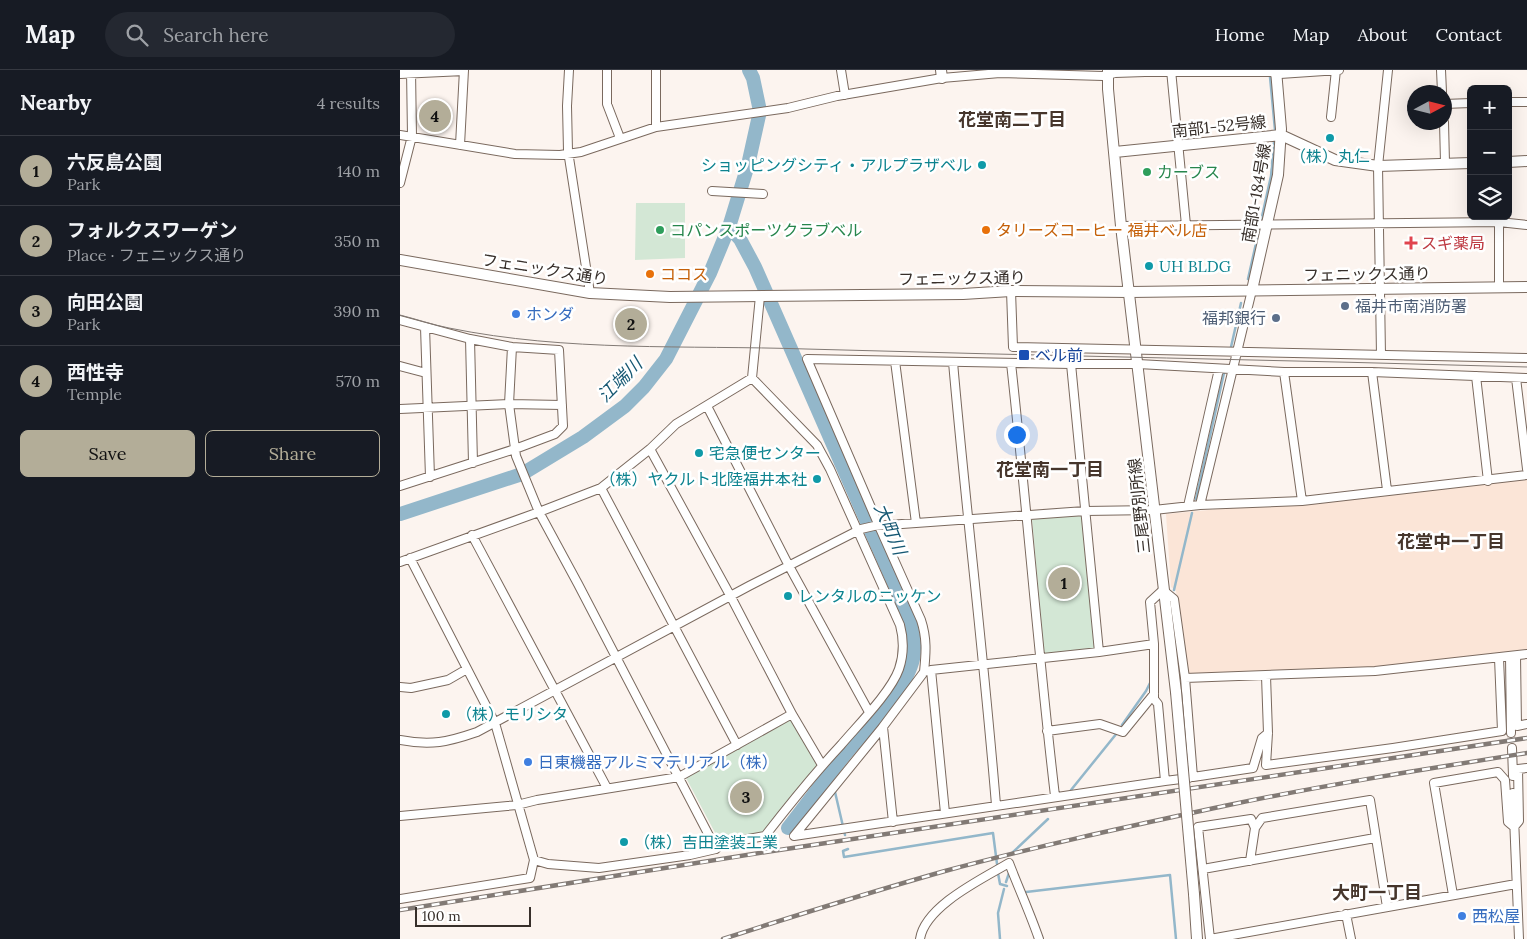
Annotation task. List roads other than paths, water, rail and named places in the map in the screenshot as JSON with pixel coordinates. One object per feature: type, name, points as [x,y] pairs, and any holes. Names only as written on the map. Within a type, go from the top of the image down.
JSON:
[{"type":"main road","name":"三尾野別所線","points":[[1109,72],[1108,89],[1121,226],[1176,692],[1197,939]]},
{"type":"main road","name":"南部1-184号線","points":[[1252,290],[1278,175],[1281,135],[1276,72]]},
{"type":"main road","name":"南部1-52号線","points":[[1115,152],[1281,135],[1335,160],[1378,166],[1467,162]]},
{"type":"main road","points":[[1512,162],[1527,161]]},
{"type":"main road","name":"フェニックス通り","points":[[400,260],[590,293],[670,297],[962,294],[1011,291],[1130,292],[1527,287]]},
{"type":"street","points":[[400,74],[464,70],[460,145]]},
{"type":"street","points":[[569,70],[567,114],[569,154],[590,293]]},
{"type":"street","points":[[607,70],[607,104],[620,138]]},
{"type":"street","points":[[656,70],[656,127]]},
{"type":"street","points":[[841,70],[845,95]]},
{"type":"street","points":[[400,135],[515,154],[569,154],[656,127],[784,108],[942,74],[1000,71],[1103,76],[1109,72],[1276,72],[1280,74],[1338,70],[1331,117]]},
{"type":"street","points":[[1381,355],[1378,166],[1388,70]]},
{"type":"street","points":[[1441,70],[1442,85]]},
{"type":"street","points":[[1171,71],[1186,225]]},
{"type":"street","points":[[400,183],[412,136],[411,72]]},
{"type":"street","points":[[1512,102],[1527,102]]},
{"type":"street","points":[[1452,104],[1467,103]]},
{"type":"street","points":[[1444,130],[1445,163]]},
{"type":"street","points":[[712,191],[763,194]]},
{"type":"street","points":[[1121,226],[1378,224],[1475,220]]},
{"type":"street","points":[[1499,220],[1499,287]]},
{"type":"street","points":[[1504,220],[1527,225]]},
{"type":"street","points":[[1200,505],[1252,290]]},
{"type":"street","points":[[1011,291],[1013,347],[1527,358]]},
{"type":"street","points":[[752,378],[760,296]]},
{"type":"street","points":[[400,320],[470,339],[512,347],[559,350],[563,426],[555,434],[515,452],[400,486]]},
{"type":"street","points":[[425,327],[430,477]]},
{"type":"street","points":[[470,339],[473,463]]},
{"type":"street","points":[[512,347],[509,404],[515,452],[538,509],[716,849]]},
{"type":"street","points":[[945,813],[927,671],[926,633],[876,526],[807,359],[1011,364],[1138,364],[1284,372],[1372,372],[1527,378]]},
{"type":"street","points":[[895,361],[916,523]]},
{"type":"street","points":[[953,362],[967,519],[984,664],[996,805]]},
{"type":"street","points":[[1011,364],[1055,796]]},
{"type":"street","points":[[1071,364],[1099,652]]},
{"type":"street","points":[[400,366],[426,373]]},
{"type":"street","points":[[1188,506],[1219,369]]},
{"type":"street","points":[[1284,372],[1302,500]]},
{"type":"street","points":[[1372,372],[1387,490]]},
{"type":"street","points":[[1476,376],[1488,481]]},
{"type":"street","points":[[400,562],[538,509],[601,488],[650,449],[676,424],[752,378]]},
{"type":"street","points":[[534,860],[548,864],[599,868],[690,855],[716,849],[721,844],[765,836],[822,765],[869,712],[894,680],[899,670],[904,648],[903,637],[860,529],[818,445],[752,378]]},
{"type":"street","points":[[1516,378],[1527,469]]},
{"type":"street","points":[[400,409],[509,404],[562,405]]},
{"type":"street","points":[[707,406],[789,566],[869,712]]},
{"type":"street","points":[[650,449],[792,714],[822,765]]},
{"type":"street","points":[[400,740],[429,744],[451,741],[495,723],[860,529],[876,526],[1085,511],[1154,510],[1200,505],[1302,500],[1488,481],[1527,475]]},
{"type":"street","points":[[601,488],[737,745]]},
{"type":"street","points":[[472,535],[607,788]]},
{"type":"street","points":[[400,898],[530,878],[534,860],[495,723],[410,558]]},
{"type":"street","points":[[1165,781],[1158,704],[1154,699],[1154,644],[1150,602],[1163,590],[1174,599],[1185,678],[1193,777]]},
{"type":"street","points":[[1154,644],[927,671],[794,836],[1253,768],[1262,738],[1268,733]]},
{"type":"street","points":[[1185,678],[1375,671],[1527,654]]},
{"type":"street","points":[[1513,656],[1517,726],[1527,724]]},
{"type":"street","points":[[1511,733],[1513,656]]},
{"type":"street","points":[[1266,676],[1268,733],[1266,765],[1502,731],[1499,658]]},
{"type":"street","points":[[400,686],[411,688],[448,680],[467,669]]},
{"type":"street","points":[[1047,731],[1100,724],[1123,732],[1154,694]]},
{"type":"street","points":[[400,816],[517,805],[537,800],[679,777],[792,714]]},
{"type":"street","points":[[883,726],[893,822]]},
{"type":"street","points":[[1512,748],[1519,939]]},
{"type":"street","points":[[1514,826],[1520,821],[1518,769],[1527,768]]},
{"type":"street","points":[[1453,895],[1434,783],[1498,772],[1505,780],[1508,822],[1514,826]]},
{"type":"street","points":[[1250,861],[1255,828],[1262,818],[1370,800],[1388,907]]},
{"type":"street","points":[[1255,828],[1251,819],[1198,827],[1210,939],[1516,884]]},
{"type":"street","points":[[1203,869],[1375,838]]},
{"type":"street","points":[[920,939],[925,923],[935,912],[953,898],[1009,863],[1040,939]]},
{"type":"street","points":[[1346,914],[1351,939]]},
{"type":"waterway","name":"江端川","points":[[400,514],[522,474],[583,437],[625,406],[644,387],[666,359],[710,273],[729,227],[748,165],[760,111],[753,78],[749,70]]},
{"type":"waterway","points":[[1270,77],[1275,130]]},
{"type":"waterway","points":[[1261,221],[1271,176],[1274,142]]},
{"type":"waterway","name":"大町川","points":[[729,227],[740,239],[755,267],[907,613],[914,641],[914,653],[909,671],[895,695],[847,752],[788,828]]},
{"type":"waterway","points":[[1248,279],[1259,230]]},
{"type":"waterway","points":[[1231,347],[1241,303]]},
{"type":"waterway","points":[[1196,499],[1224,373]]},
{"type":"waterway","points":[[1174,590],[1192,513]]},
{"type":"waterway","points":[[1122,725],[1151,681]]},
{"type":"waterway","points":[[1071,790],[1117,733]]},
{"type":"waterway","points":[[823,782],[835,792],[845,835]]},
{"type":"waterway","points":[[1011,854],[1048,819]]},
{"type":"waterway","points":[[848,849],[843,851],[844,857],[993,833],[997,864]]},
{"type":"waterway","points":[[998,873],[1000,884],[1007,886]]},
{"type":"waterway","points":[[1006,882],[1009,873]]},
{"type":"waterway","points":[[1026,892],[1170,875],[1176,939]]},
{"type":"waterway","points":[[1000,939],[998,913],[1004,889]]},
{"type":"tunnel","points":[[1511,733],[1512,748]]},
{"type":"tram line","points":[[400,315],[443,327],[493,336],[582,344],[1527,367]]},
{"type":"railway","points":[[400,910],[766,852],[1527,738]]},
{"type":"railway","points":[[723,939],[945,871],[1014,853],[1299,791],[1527,753]]},
{"type":"place","name":"西性寺","points":[[435,116]]},
{"type":"place","name":"（株）丸仁","points":[[1330,138]]},
{"type":"place","name":"ショッピングシティ・アルプラザベル","points":[[982,165]]},
{"type":"place","name":"カーブス","points":[[1147,172]]},
{"type":"place","name":"コパンスポーツクラブベル","points":[[660,230]]},
{"type":"place","name":"タリーズコーヒー 福井ベル店","points":[[986,230]]},
{"type":"place","name":"スギ薬局","points":[[1411,243]]},
{"type":"place","name":"UH BLDG","points":[[1149,266]]},
{"type":"place","name":"ココス","points":[[650,274]]},
{"type":"place","name":"福井市南消防署","points":[[1345,306]]},
{"type":"place","name":"ホンダ","points":[[516,314]]},
{"type":"place","name":"福邦銀行","points":[[1276,318]]},
{"type":"place","name":"フォルクスワーゲン","points":[[631,324]]},
{"type":"place","name":"ベル前","points":[[1024,355]]},
{"type":"place","name":"宅急便センター","points":[[699,453]]},
{"type":"place","name":"（株）ヤクルト北陸福井本社","points":[[817,479]]},
{"type":"place","name":"六反島公園","points":[[1064,583]]},
{"type":"place","name":"レンタルのニッケン","points":[[788,596]]},
{"type":"place","name":"（株）モリシタ","points":[[446,714]]},
{"type":"place","name":"日東機器アルミマテリアル（株）","points":[[528,762]]},
{"type":"place","name":"向田公園","points":[[746,797]]},
{"type":"place","name":"（株）吉田塗装工業","points":[[624,842]]},
{"type":"place","name":"西松屋","points":[[1462,916]]},
{"type":"district","name":"花堂南二丁目","points":[[1012,120]]},
{"type":"district","name":"花堂南一丁目","points":[[1050,470]]},
{"type":"district","name":"花堂中一丁目","points":[[1451,542]]},
{"type":"district","name":"大町一丁目","points":[[1377,893]]}]
